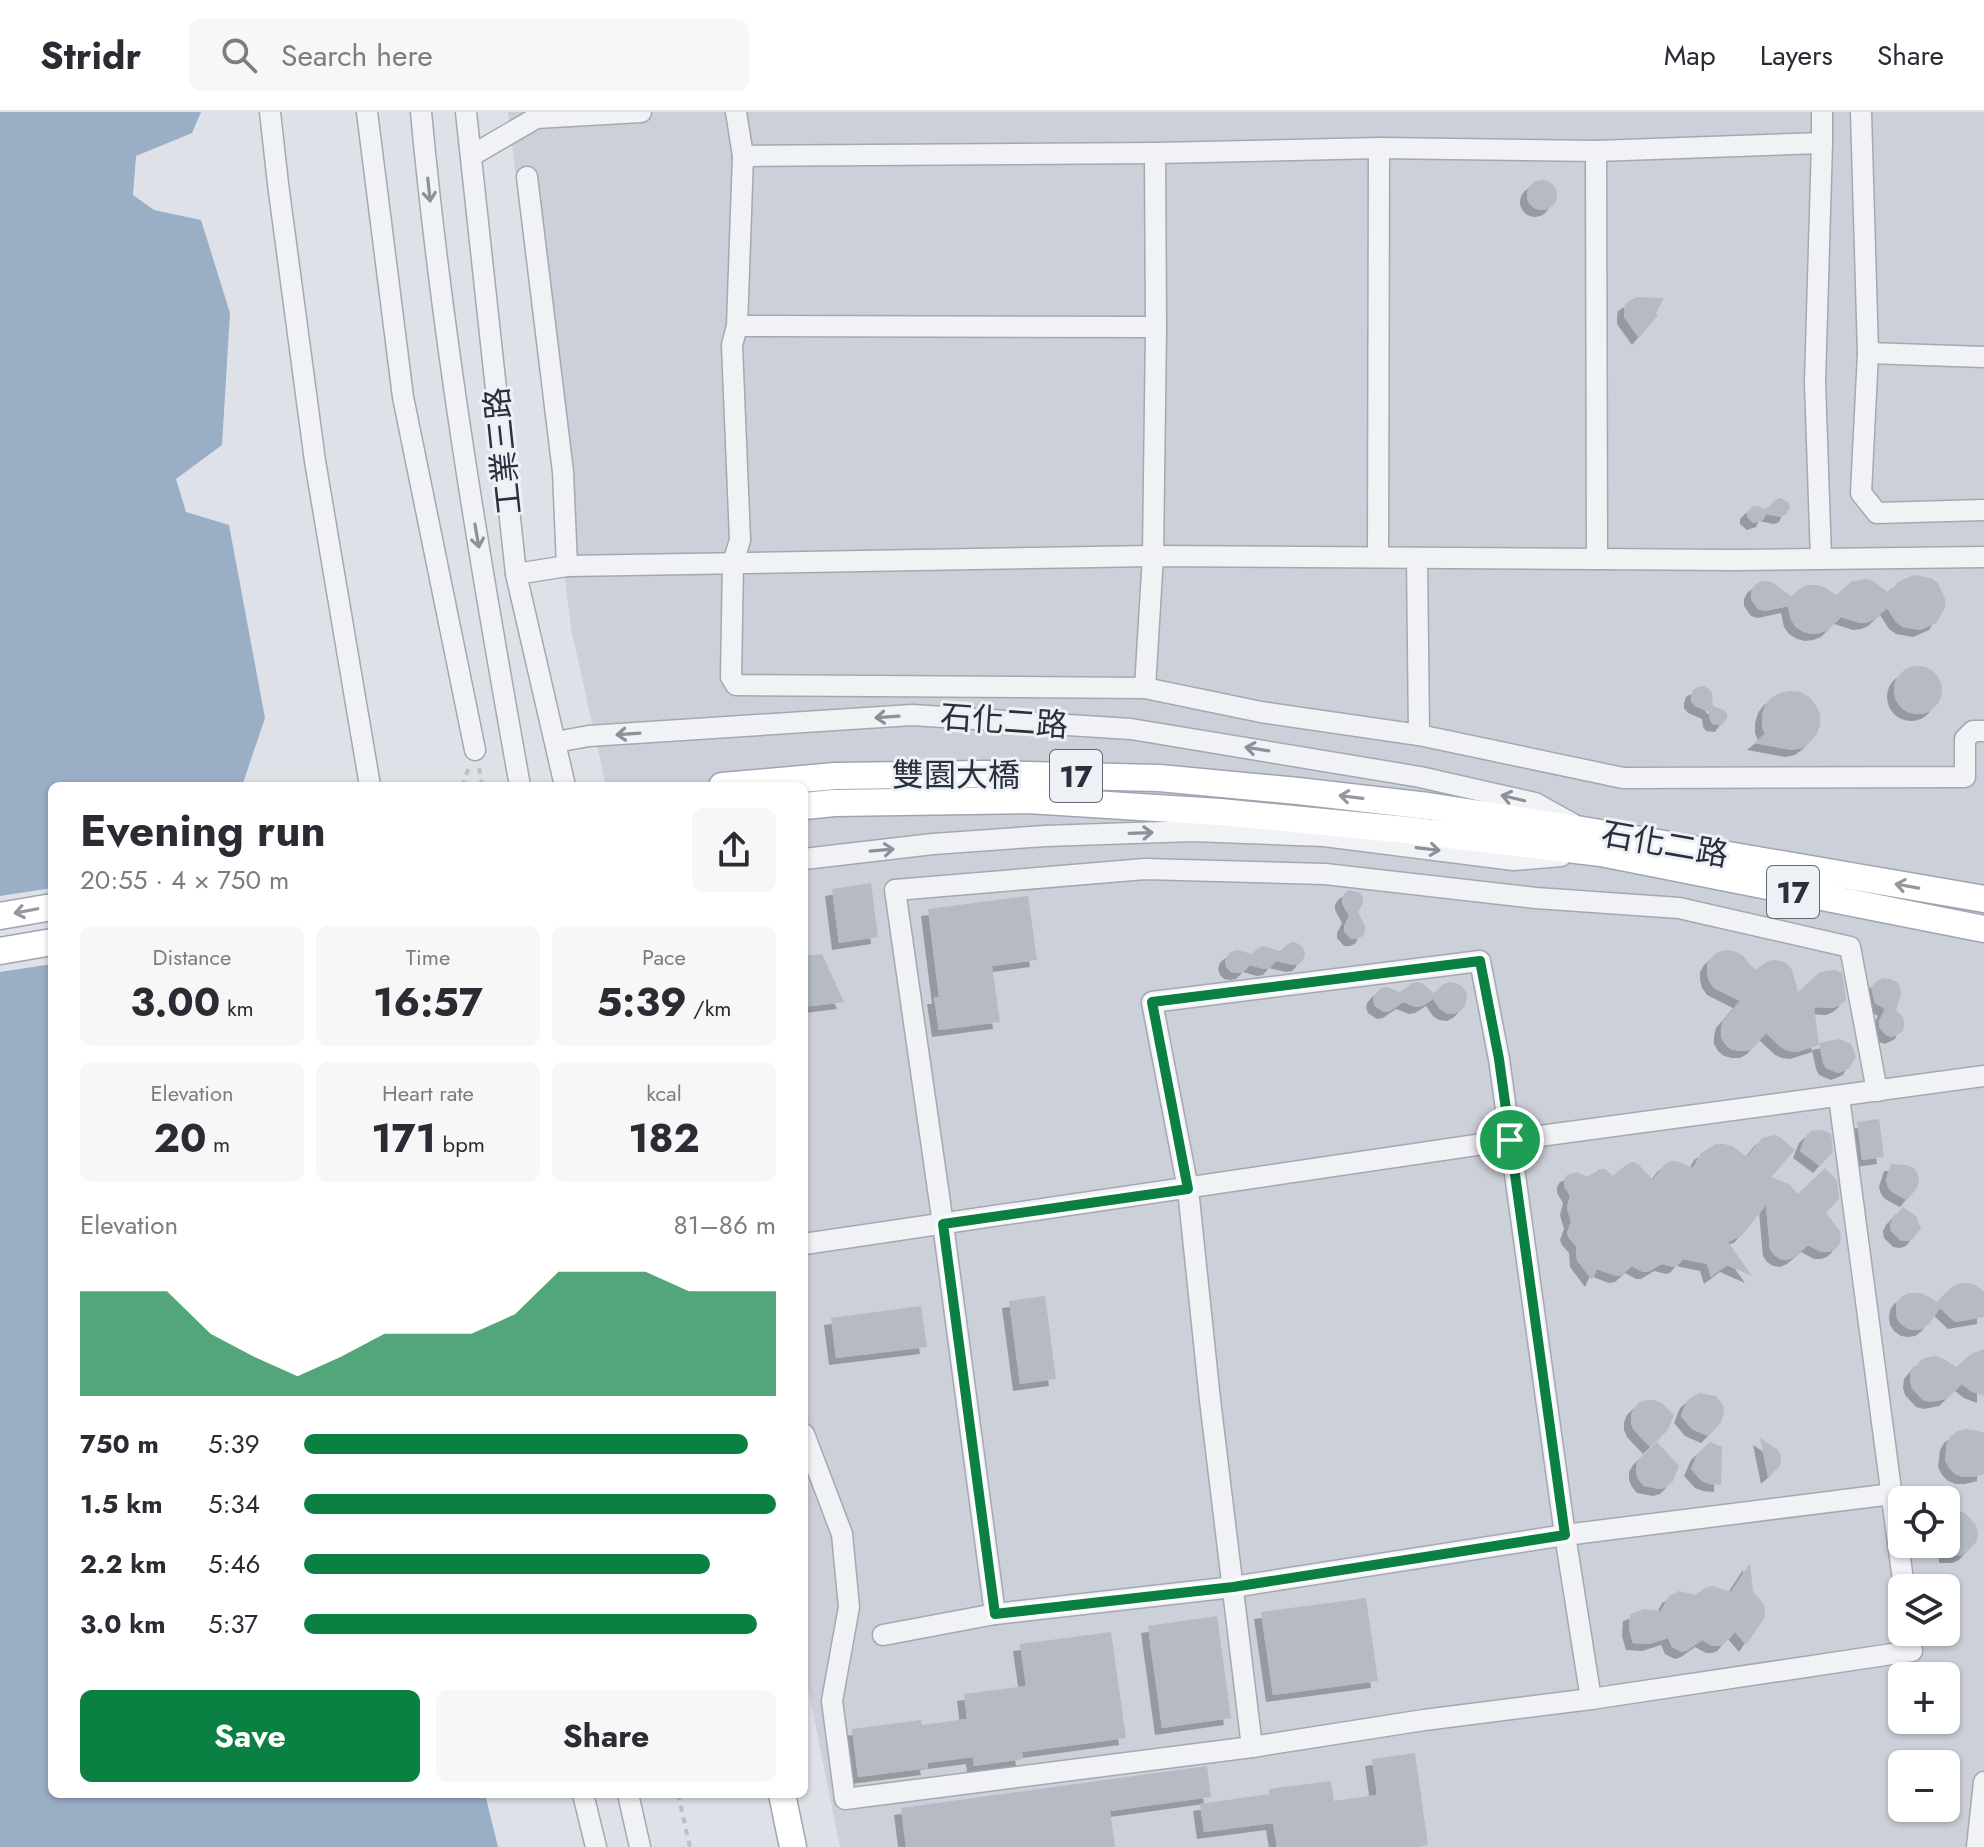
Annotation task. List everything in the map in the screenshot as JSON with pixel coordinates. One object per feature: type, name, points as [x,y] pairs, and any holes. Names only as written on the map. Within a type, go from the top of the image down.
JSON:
[{"type":"main road","name":"雙園大橋","points":[[767,782],[835,776],[985,774],[1159,778],[1428,806]]},
{"type":"main road","name":"雙園大橋","points":[[808,806],[1028,800],[1220,812],[1407,830]]},
{"type":"main road","name":"石化二路","points":[[1428,806],[1984,899]]},
{"type":"main road","name":"石化二路","points":[[1407,830],[1601,853],[1984,929]]},
{"type":"main road","points":[[0,916],[48,908]]},
{"type":"main road","points":[[0,951],[48,943]]},
{"type":"main road","points":[[783,1798],[793,1847]]},
{"type":"street","points":[[270,112],[315,461],[369,782]]},
{"type":"street","points":[[367,112],[403,397],[475,750]]},
{"type":"street","points":[[421,112],[440,293],[464,459],[519,782]]},
{"type":"street","name":"工業三路","points":[[466,112],[516,574],[564,782]]},
{"type":"street","points":[[471,156],[536,118],[641,112]]},
{"type":"street","points":[[736,112],[743,156],[737,326],[732,345],[740,540],[733,563],[731,677],[736,685],[1145,688],[1261,712],[1419,735],[1623,778],[1965,777],[1965,739],[1973,731],[1984,731]]},
{"type":"street","points":[[1821,559],[1815,382],[1822,112]]},
{"type":"street","points":[[1861,112],[1868,353],[1861,493],[1877,513],[1984,510]]},
{"type":"street","points":[[743,156],[1379,148],[1596,151],[1822,143]]},
{"type":"street","points":[[1378,557],[1379,148]]},
{"type":"street","points":[[1596,151],[1597,559]]},
{"type":"street","points":[[1145,688],[1153,556],[1155,153]]},
{"type":"street","points":[[527,177],[563,472],[567,566]]},
{"type":"street","points":[[737,326],[1156,327]]},
{"type":"street","points":[[1868,353],[1984,357]]},
{"type":"street","points":[[516,574],[567,566],[1153,556],[1597,559],[1984,557]]},
{"type":"street","points":[[1417,558],[1419,735]]},
{"type":"street","name":"石化二路","points":[[556,742],[589,736],[912,715],[1131,729],[1406,774],[1506,796],[1535,803],[1583,830]]},
{"type":"street","name":"石化二路","points":[[808,859],[933,844],[1193,831],[1324,836],[1514,860],[1601,853]]},
{"type":"street","points":[[995,1614],[895,890],[1145,869],[1325,874],[1536,898],[1679,908],[1850,947],[1877,1091]]},
{"type":"street","points":[[1252,1747],[1188,1189],[1152,1002],[1480,961],[1499,1059],[1565,1535],[1591,1699]]},
{"type":"street","points":[[808,1243],[1510,1140],[1984,1076]]},
{"type":"street","points":[[1839,1097],[1891,1486]]},
{"type":"street","points":[[808,1445],[842,1534],[849,1607],[832,1701],[845,1799],[1252,1747],[1424,1720],[1591,1699],[1912,1651],[1911,1646]]},
{"type":"street","points":[[883,1635],[995,1614],[1233,1587],[1565,1535],[1888,1495]]},
{"type":"street","points":[[1977,1847],[1984,1782]]},
{"type":"street","points":[[584,1798],[596,1847]]},
{"type":"street","points":[[629,1798],[640,1847]]},
{"type":"path","points":[[679,1798],[690,1847]]},
{"type":"shaded area","points":[[508,112],[1984,112],[1984,1847],[840,1847],[808,1688],[808,782],[605,782],[571,628]]},
{"type":"water","points":[[0,112],[201,112],[192,133],[136,156],[133,195],[154,210],[201,220],[230,313],[222,445],[176,479],[186,512],[229,525],[265,718],[243,782],[48,782],[48,1798],[486,1798],[498,1847],[0,1847]]},
{"type":"pier","points":[[48,889],[48,965],[0,972],[0,896]]},
{"type":"building","points":[[1542,180],[1548,181],[1556,189],[1556,201],[1548,209],[1542,210],[1536,209],[1528,201],[1527,195],[1528,189],[1536,181]]},
{"type":"building","points":[[1636,297],[1664,298],[1656,313],[1658,315],[1639,338],[1624,317],[1625,304]]},
{"type":"building","points":[[1780,498],[1790,507],[1786,515],[1766,514],[1763,520],[1754,523],[1747,517],[1753,506],[1766,510]]},
{"type":"building","points":[[1914,575],[1931,578],[1938,583],[1945,599],[1945,608],[1936,623],[1920,630],[1903,627],[1887,608],[1868,622],[1860,623],[1841,617],[1828,630],[1812,634],[1796,627],[1788,606],[1765,611],[1758,609],[1751,599],[1751,592],[1759,582],[1772,582],[1792,597],[1807,585],[1824,587],[1836,595],[1851,582],[1866,579],[1889,593],[1898,582]]},
{"type":"building","points":[[1918,666],[1935,673],[1942,690],[1935,707],[1918,714],[1901,707],[1894,690],[1901,673]]},
{"type":"building","points":[[1704,686],[1712,693],[1713,706],[1727,714],[1722,725],[1713,724],[1709,712],[1691,701],[1693,690]]},
{"type":"building","points":[[1790,691],[1800,692],[1816,705],[1820,714],[1817,734],[1802,748],[1792,750],[1754,743],[1765,734],[1762,716],[1765,706],[1771,698]]},
{"type":"building","points":[[871,883],[878,937],[839,943],[832,889]]},
{"type":"building","points":[[1349,890],[1360,893],[1363,898],[1358,912],[1365,931],[1357,939],[1351,939],[1344,931],[1349,916],[1342,898]]},
{"type":"building","points":[[1028,896],[1037,960],[992,966],[1000,1022],[939,1030],[934,997],[939,997],[928,909]]},
{"type":"building","points":[[1293,942],[1303,948],[1305,954],[1299,964],[1276,961],[1270,968],[1250,965],[1237,973],[1227,968],[1225,962],[1231,952],[1237,950],[1252,954],[1264,946],[1280,951]]},
{"type":"building","points":[[1726,950],[1742,955],[1755,970],[1773,960],[1787,964],[1792,970],[1798,992],[1820,972],[1835,970],[1842,973],[1846,1000],[1833,1008],[1814,1007],[1819,1045],[1797,1052],[1789,1051],[1766,1033],[1747,1051],[1731,1049],[1725,1044],[1721,1037],[1723,1021],[1740,1001],[1714,988],[1709,981],[1707,965],[1718,952]]},
{"type":"building","points":[[822,954],[844,1002],[808,1006],[808,956]]},
{"type":"building","points":[[1884,978],[1897,982],[1901,994],[1896,1010],[1902,1016],[1904,1027],[1902,1032],[1892,1037],[1879,1027],[1885,1009],[1875,1003],[1871,987]]},
{"type":"building","points":[[1418,982],[1434,994],[1449,982],[1462,986],[1466,992],[1465,1006],[1454,1014],[1440,1009],[1433,999],[1416,1007],[1403,1002],[1384,1012],[1375,1006],[1374,996],[1381,988],[1400,992]]},
{"type":"building","points":[[1839,1039],[1851,1044],[1856,1056],[1850,1068],[1838,1073],[1826,1068],[1819,1043]]},
{"type":"building","points":[[1879,1119],[1884,1157],[1862,1160],[1857,1122]]},
{"type":"building","points":[[1818,1130],[1831,1134],[1833,1152],[1820,1166],[1800,1151],[1806,1136]]},
{"type":"building","points":[[1774,1135],[1795,1150],[1771,1177],[1789,1184],[1798,1194],[1825,1168],[1837,1180],[1839,1199],[1826,1213],[1840,1231],[1839,1245],[1834,1250],[1821,1252],[1808,1245],[1794,1257],[1780,1259],[1770,1249],[1766,1205],[1742,1235],[1728,1242],[1752,1276],[1727,1265],[1711,1277],[1707,1264],[1683,1259],[1677,1266],[1661,1264],[1648,1272],[1632,1266],[1616,1276],[1597,1269],[1592,1280],[1577,1260],[1576,1246],[1567,1233],[1571,1222],[1567,1208],[1570,1196],[1564,1186],[1567,1175],[1577,1172],[1587,1177],[1605,1169],[1613,1176],[1633,1162],[1653,1180],[1670,1161],[1693,1168],[1701,1153],[1716,1144],[1732,1146],[1747,1157],[1762,1138]]},
{"type":"building","points":[[1891,1164],[1907,1165],[1918,1174],[1917,1188],[1907,1200],[1888,1187],[1886,1180]]},
{"type":"building","points":[[1903,1207],[1916,1216],[1921,1228],[1913,1239],[1907,1241],[1900,1240],[1891,1231],[1890,1224]]},
{"type":"building","points":[[1961,1283],[1977,1286],[1984,1292],[1984,1317],[1955,1322],[1940,1308],[1929,1324],[1915,1330],[1908,1329],[1897,1318],[1897,1303],[1908,1293],[1922,1293],[1937,1302],[1953,1286]]},
{"type":"building","points":[[1045,1296],[1056,1379],[1020,1384],[1009,1301]]},
{"type":"building","points":[[921,1306],[927,1347],[836,1358],[831,1318]]},
{"type":"building","points":[[1984,1349],[1984,1396],[1962,1384],[1946,1399],[1931,1402],[1923,1400],[1912,1388],[1911,1372],[1921,1360],[1936,1356],[1956,1367],[1971,1354]]},
{"type":"building","points":[[1700,1393],[1716,1396],[1724,1409],[1720,1424],[1708,1436],[1692,1429],[1681,1416],[1687,1401]]},
{"type":"building","points":[[1647,1400],[1662,1403],[1674,1415],[1667,1431],[1650,1447],[1631,1423],[1634,1408]]},
{"type":"building","points":[[1966,1429],[1984,1433],[1984,1474],[1963,1477],[1955,1474],[1945,1460],[1951,1436]]},
{"type":"building","points":[[1760,1438],[1781,1455],[1779,1467],[1768,1477]]},
{"type":"building","points":[[1657,1442],[1679,1466],[1673,1481],[1660,1489],[1644,1486],[1636,1473],[1640,1458]]},
{"type":"building","points":[[1710,1442],[1722,1447],[1721,1485],[1702,1481],[1691,1469],[1698,1453]]},
{"type":"building","points":[[1960,1511],[1976,1525],[1978,1533],[1977,1541],[1960,1556]]},
{"type":"building","points":[[1750,1563],[1753,1592],[1763,1603],[1765,1617],[1746,1645],[1735,1632],[1719,1646],[1702,1640],[1682,1652],[1672,1647],[1668,1638],[1649,1644],[1633,1643],[1629,1629],[1630,1614],[1644,1609],[1661,1611],[1669,1596],[1679,1591],[1695,1595],[1713,1586],[1731,1592]]},
{"type":"building","points":[[1366,1598],[1378,1681],[1273,1695],[1261,1612]]},
{"type":"building","points":[[1217,1616],[1231,1718],[1162,1728],[1148,1626]]},
{"type":"building","points":[[1111,1632],[1126,1738],[1022,1752],[1023,1759],[974,1766],[973,1757],[927,1763],[928,1768],[858,1777],[852,1729],[921,1720],[922,1725],[967,1719],[964,1694],[1026,1686],[1020,1644]]},
{"type":"building","points":[[1415,1753],[1428,1845],[1277,1847],[1273,1823],[1204,1832],[1200,1804],[1269,1794],[1269,1789],[1331,1781],[1334,1801],[1377,1795],[1372,1759]]},
{"type":"building","points":[[1207,1766],[1211,1797],[1110,1811],[1115,1847],[906,1847],[901,1808]]},
{"type":"route","points":[[1480,961],[1499,1059],[1510,1140],[1565,1535],[1233,1587],[995,1614],[943,1224],[1188,1189],[1152,1002],[1480,961]]}]
